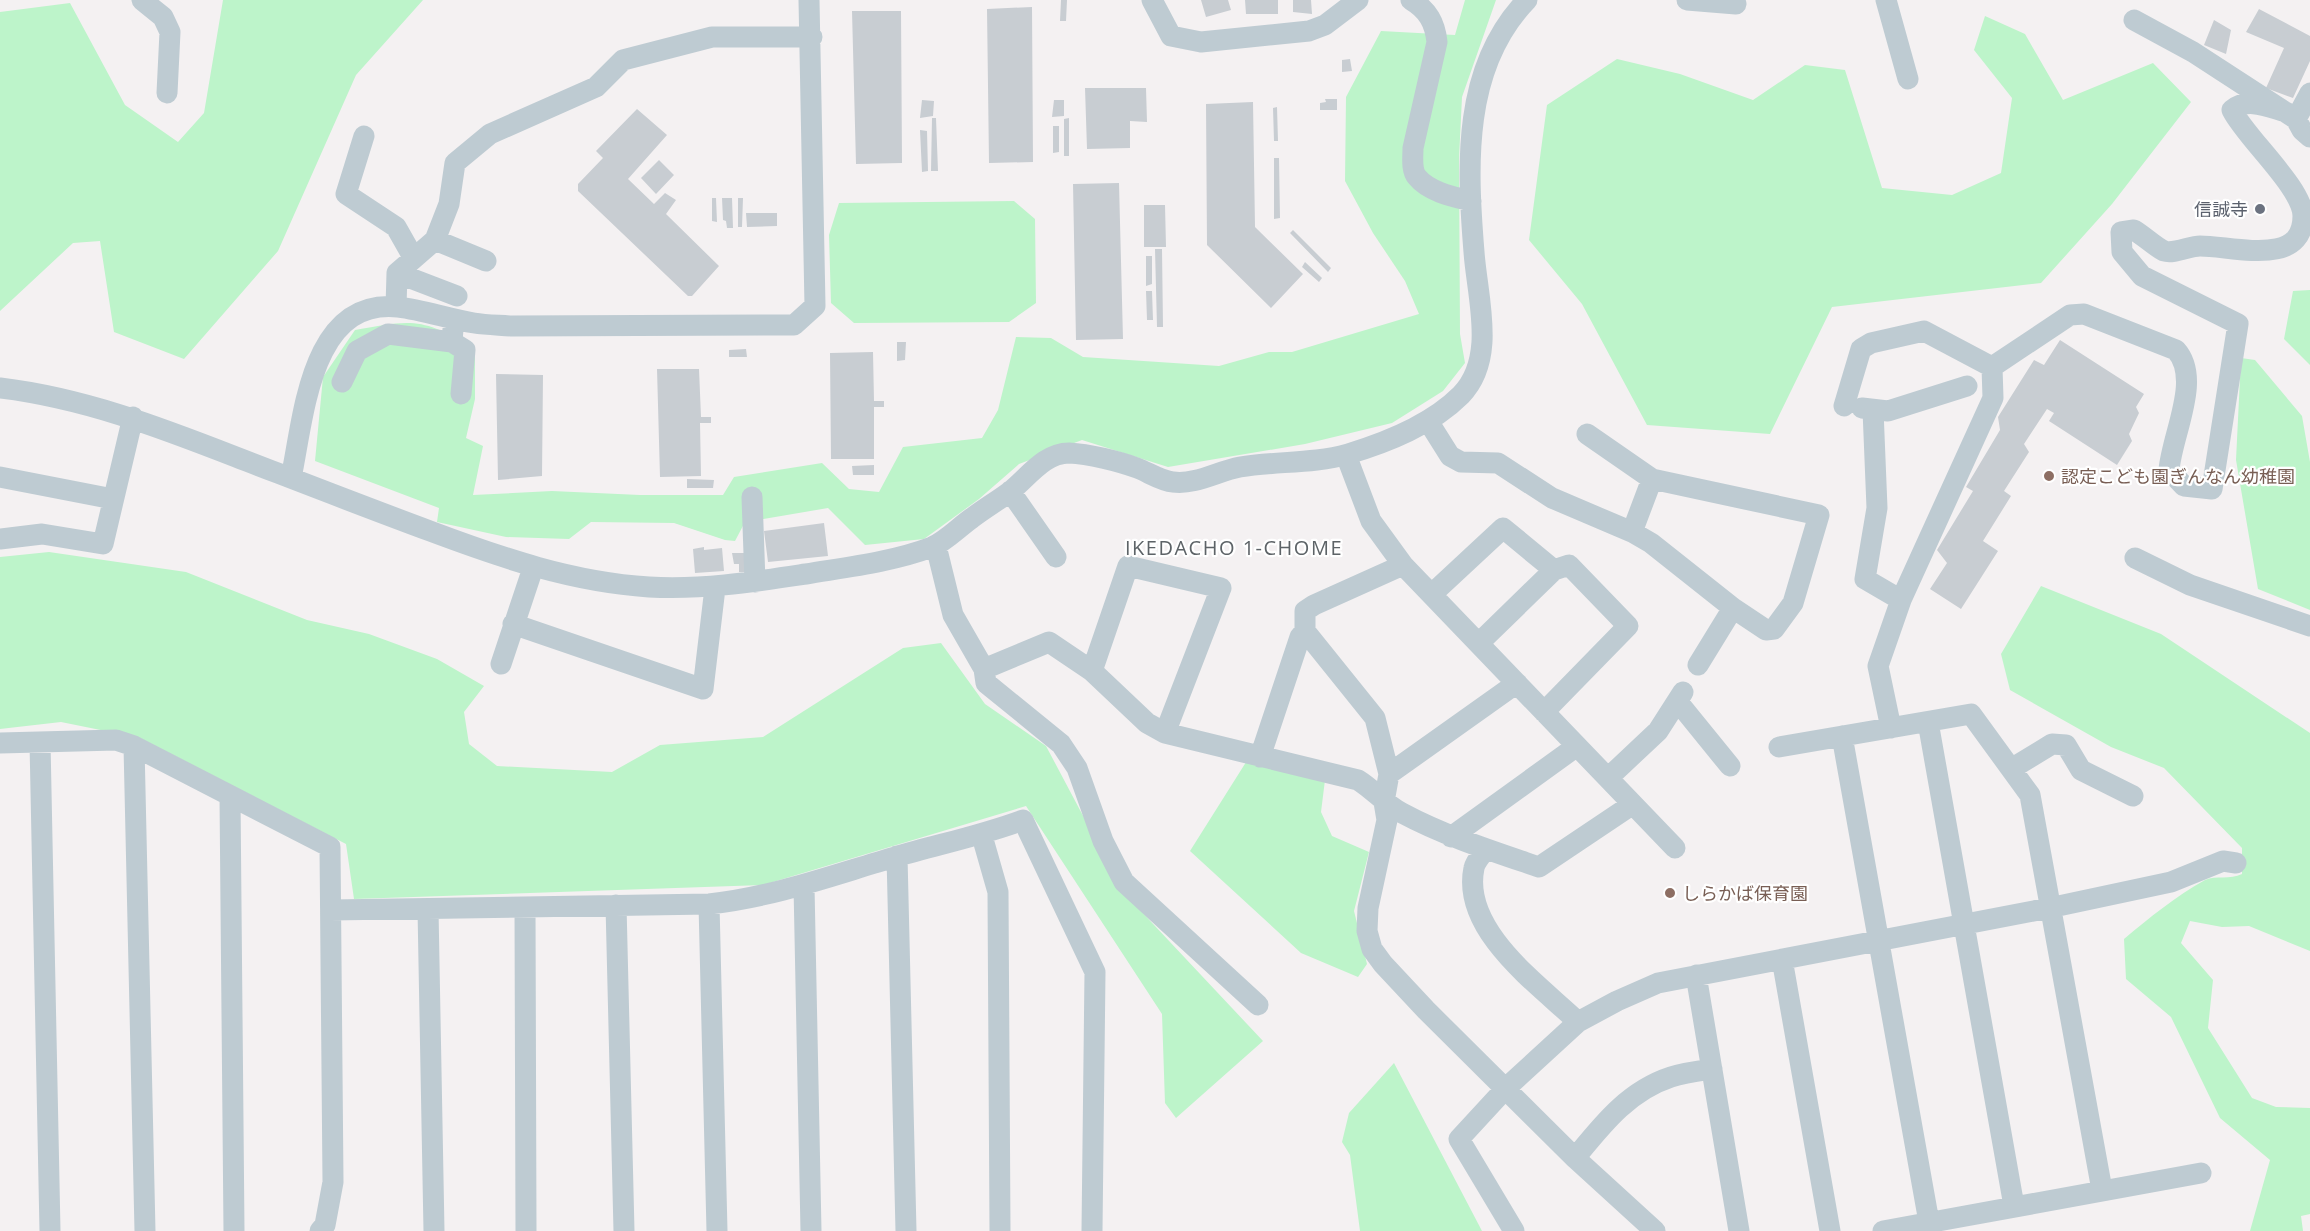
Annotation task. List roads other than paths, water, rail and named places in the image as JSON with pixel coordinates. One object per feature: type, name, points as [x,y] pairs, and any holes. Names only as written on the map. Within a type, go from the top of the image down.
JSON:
[{"type":"street","points":[[142,0],[163,17],[171,32],[167,93]]},
{"type":"street","points":[[291,478],[318,356],[342,324],[363,310],[396,307],[454,319],[510,326],[794,325],[815,306],[812,37],[809,0]]},
{"type":"street","points":[[1152,0],[1171,36],[1201,42],[1309,31],[1325,25],[1358,0]]},
{"type":"street","points":[[1411,0],[1429,14],[1436,29],[1437,42],[1413,148],[1413,164],[1417,177],[1432,187],[1446,195],[1471,201]]},
{"type":"street","points":[[0,388],[64,398],[133,417],[533,568],[605,582],[649,587],[715,588],[863,565],[936,546],[1010,491],[1052,456],[1068,453],[1129,465],[1172,482],[1196,480],[1235,468],[1346,455],[1406,433],[1428,421],[1459,396],[1472,382],[1480,355],[1482,326],[1471,201],[1472,145],[1477,89],[1496,44],[1511,17],[1527,0]]},
{"type":"street","points":[[1687,0],[1736,4]]},
{"type":"street","points":[[1886,0],[1908,79]]},
{"type":"street","points":[[2134,20],[2193,52],[2291,115],[2310,137]]},
{"type":"street","points":[[396,307],[397,273],[435,240],[449,204],[455,163],[490,134],[596,87],[623,60],[712,37],[812,37]]},
{"type":"street","points":[[2291,115],[2310,93]]},
{"type":"street","points":[[1984,363],[2070,315],[2084,314],[2176,350],[2183,358],[2188,383],[2169,470],[2184,486],[2212,489],[2238,324],[2142,276],[2122,252],[2121,232],[2134,230],[2168,251],[2196,246],[2273,251],[2288,245],[2298,237],[2303,214],[2298,201],[2278,171],[2238,122],[2232,110],[2239,104],[2252,103],[2291,115]]},
{"type":"street","points":[[364,136],[346,194],[396,227],[413,257]]},
{"type":"street","points":[[435,240],[486,261]]},
{"type":"street","points":[[397,273],[457,296]]},
{"type":"street","points":[[452,342],[454,319]]},
{"type":"street","points":[[1891,728],[1878,666],[1901,600],[1993,398],[1984,363],[1924,331],[1871,343],[1860,349],[1838,405],[1888,411],[1967,386]]},
{"type":"street","points":[[342,382],[357,351],[388,334],[452,342],[465,350],[461,393]]},
{"type":"street","points":[[1874,410],[1877,508],[1865,579],[1901,600]]},
{"type":"street","points":[[0,539],[42,534],[103,544],[133,417]]},
{"type":"street","points":[[1428,421],[1450,456],[1461,462],[1498,463],[1552,498],[1632,532],[1651,543],[1733,608],[1766,630],[1774,628],[1793,603],[1819,515],[1652,479],[1587,434]]},
{"type":"street","points":[[1346,455],[1371,521],[1403,565],[1675,848]]},
{"type":"street","points":[[0,477],[113,499]]},
{"type":"street","points":[[1632,532],[1652,479]]},
{"type":"street","points":[[1010,491],[1056,557]]},
{"type":"street","points":[[752,497],[755,582]]},
{"type":"street","points":[[1432,594],[1503,528],[1554,570]]},
{"type":"street","points":[[936,546],[953,615],[984,669],[986,682],[1061,744],[1067,752],[1077,768],[1103,841],[1124,882],[1258,1005]]},
{"type":"street","points":[[2135,558],[2200,589],[2310,626]]},
{"type":"street","points":[[1403,565],[1305,611],[1305,631],[1375,718],[1389,774],[1384,802],[1388,820],[1371,885],[1368,908],[1367,931],[1372,948],[1383,964],[1426,1010],[1575,1158],[1656,1231]]},
{"type":"street","points":[[1479,644],[1554,570],[1569,565],[1628,626],[1544,712]]},
{"type":"street","points":[[1092,671],[1128,566],[1221,588],[1165,733]]},
{"type":"street","points":[[501,664],[533,568]]},
{"type":"street","points":[[513,624],[703,690],[715,588]]},
{"type":"street","points":[[1698,665],[1733,608]]},
{"type":"street","points":[[1260,757],[1300,637],[1305,631]]},
{"type":"street","points":[[984,669],[1048,642],[1092,671],[1147,723],[1165,733],[1358,780],[1376,791],[1384,802],[1451,837],[1539,867],[1633,804]]},
{"type":"street","points":[[1389,774],[1516,683]]},
{"type":"street","points":[[1608,778],[1658,731],[1680,697],[1730,766]]},
{"type":"street","points":[[1779,747],[1971,714],[2030,795],[2102,1190]]},
{"type":"street","points":[[1928,722],[2014,1206]]},
{"type":"street","points":[[1842,736],[1929,1222]]},
{"type":"street","points":[[0,743],[116,740],[134,746],[330,847],[333,1182],[325,1229]]},
{"type":"street","points":[[40,742],[50,1231]]},
{"type":"street","points":[[2011,770],[2052,744],[2066,745],[2081,770],[2133,796]]},
{"type":"street","points":[[134,746],[145,1231]]},
{"type":"street","points":[[1451,837],[1577,746]]},
{"type":"street","points":[[230,796],[234,1231]]},
{"type":"street","points":[[331,910],[709,904],[752,899],[804,886],[897,856],[982,836],[1023,820],[1095,972],[1092,1231]]},
{"type":"street","points":[[982,836],[998,892],[1000,1231]]},
{"type":"street","points":[[1486,849],[1474,866],[1472,895],[1491,938],[1578,1023]]},
{"type":"street","points":[[897,856],[906,1231]]},
{"type":"street","points":[[1514,1231],[1459,1139],[1506,1088],[1578,1023],[1617,1000],[1658,983],[2049,908],[2170,882],[2223,861],[2236,863]]},
{"type":"street","points":[[804,886],[811,1231]]},
{"type":"street","points":[[709,904],[717,1231]]},
{"type":"street","points":[[616,905],[624,1231]]},
{"type":"street","points":[[525,907],[526,1231]]},
{"type":"street","points":[[428,909],[434,1231]]},
{"type":"street","points":[[1782,959],[1830,1231]]},
{"type":"street","points":[[1696,975],[1738,1231]]},
{"type":"street","points":[[1575,1158],[1612,1114],[1640,1092],[1670,1077],[1712,1069]]},
{"type":"street","points":[[1883,1231],[2201,1173]]},
{"type":"place","name":"信誠寺","points":[[2260,209]]},
{"type":"place","name":"認定こども園ぎんなん幼稚園","points":[[2049,476]]},
{"type":"place","name":"しらかば保育園","points":[[1670,893]]},
{"type":"district","name":"IKEDACHO 1-CHOME","points":[[1234,547]]}]
